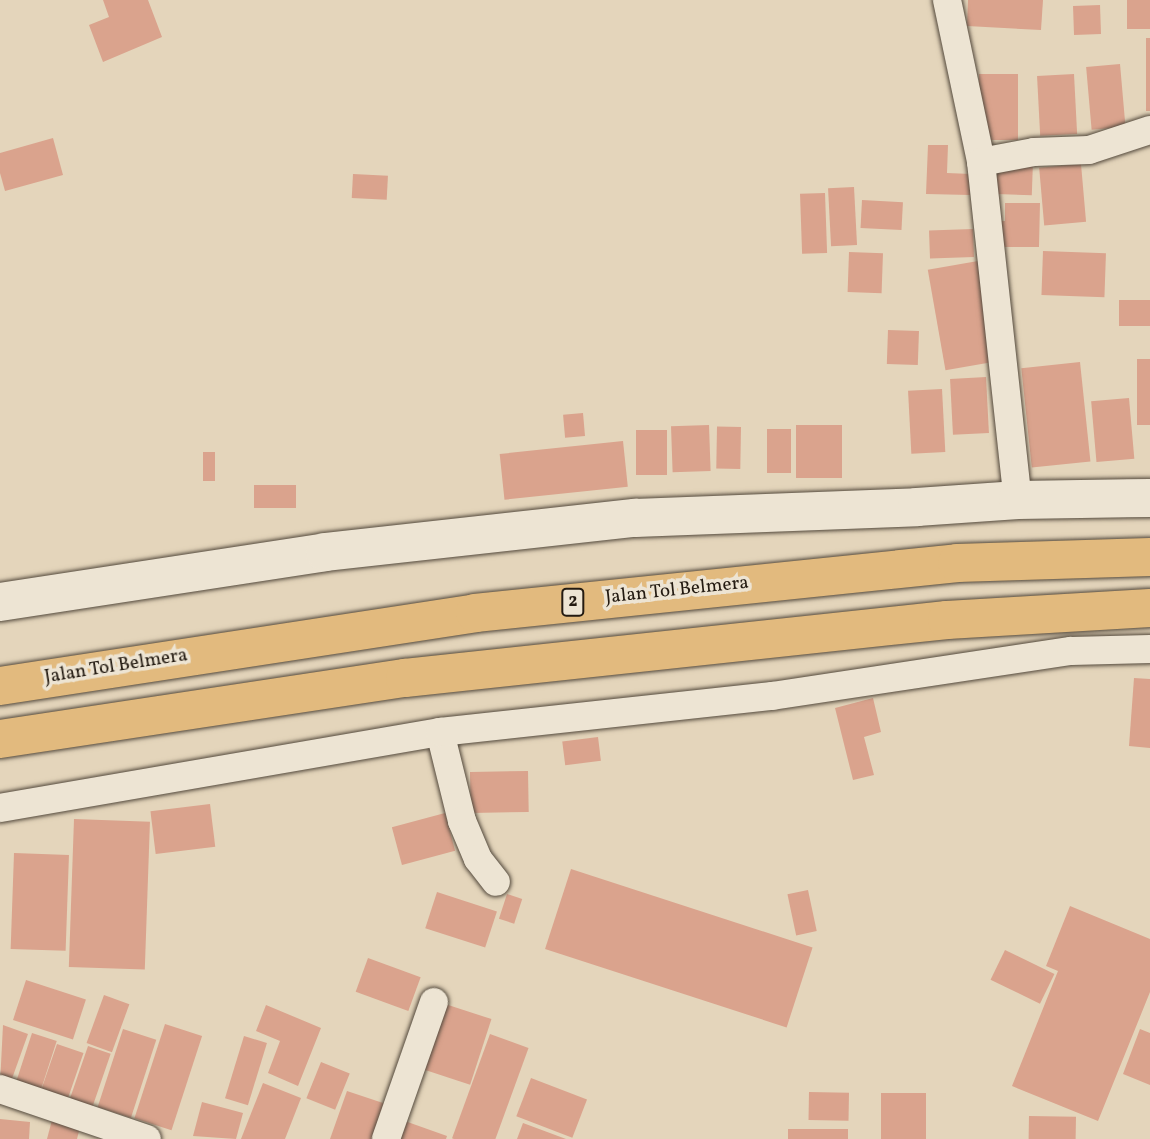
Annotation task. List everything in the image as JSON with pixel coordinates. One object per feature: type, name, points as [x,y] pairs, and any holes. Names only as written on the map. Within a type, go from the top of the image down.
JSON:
[{"type":"highway","name":"Jalan Tol Belmera","points":[[0,686],[475,612],[957,563],[1150,557]]},
{"type":"highway","points":[[0,739],[405,678],[947,620],[1150,608]]},
{"type":"street","points":[[947,0],[981,162],[1018,500]]},
{"type":"street","points":[[981,162],[1034,152],[1089,150],[1150,130]]},
{"type":"street","points":[[0,602],[325,552],[635,518],[917,507],[1018,500],[1150,498]]},
{"type":"street","points":[[0,808],[440,732],[772,696],[1071,651],[1150,649]]},
{"type":"street","points":[[440,732],[462,821],[478,859],[496,881]]},
{"type":"street","points":[[387,1139],[434,1002]]},
{"type":"street","points":[[0,1089],[147,1139]]},
{"type":"building","points":[[103,0],[148,0],[162,37],[103,62],[89,25],[109,17]]},
{"type":"building","points":[[968,0],[1043,0],[1041,30],[967,26]]},
{"type":"building","points":[[1127,0],[1150,0],[1150,29],[1127,29]]},
{"type":"building","points":[[1100,5],[1101,34],[1074,35],[1073,6]]},
{"type":"building","points":[[1146,38],[1150,38],[1150,111],[1146,111]]},
{"type":"building","points":[[1120,64],[1125,127],[1092,130],[1086,67]]},
{"type":"building","points":[[979,74],[1018,74],[1018,140],[979,140]]},
{"type":"building","points":[[1074,74],[1077,134],[1040,136],[1037,76]]},
{"type":"building","points":[[53,138],[63,175],[5,191],[0,173],[0,153]]},
{"type":"building","points":[[928,145],[948,145],[947,173],[971,174],[970,195],[926,194]]},
{"type":"building","points":[[997,160],[1033,161],[1032,195],[996,194]]},
{"type":"building","points":[[1081,164],[1086,222],[1044,225],[1039,168]]},
{"type":"building","points":[[353,174],[388,176],[387,200],[352,198]]},
{"type":"building","points":[[854,187],[857,245],[831,246],[828,188]]},
{"type":"building","points":[[825,193],[827,253],[802,254],[800,194]]},
{"type":"building","points":[[862,200],[903,202],[901,230],[861,228]]},
{"type":"building","points":[[1005,203],[1040,203],[1039,247],[998,247],[997,221],[1005,221]]},
{"type":"building","points":[[973,229],[974,257],[930,259],[929,231]]},
{"type":"building","points":[[1043,251],[1106,253],[1104,297],[1041,295]]},
{"type":"building","points":[[849,252],[883,253],[882,293],[848,292]]},
{"type":"building","points":[[978,261],[996,361],[945,370],[928,270]]},
{"type":"building","points":[[1119,300],[1150,300],[1150,326],[1119,326]]},
{"type":"building","points":[[888,330],[919,331],[918,365],[887,364]]},
{"type":"building","points":[[1137,359],[1150,359],[1150,425],[1137,425]]},
{"type":"building","points":[[1080,362],[1090,461],[1032,468],[1021,368]]},
{"type":"building","points":[[986,377],[989,433],[953,435],[950,379]]},
{"type":"building","points":[[942,389],[945,452],[911,454],[908,391]]},
{"type":"building","points":[[1129,398],[1134,459],[1096,462],[1091,401]]},
{"type":"building","points":[[583,413],[585,436],[565,438],[563,415]]},
{"type":"building","points":[[709,425],[711,471],[673,472],[671,426]]},
{"type":"building","points":[[796,425],[842,425],[842,478],[796,478]]},
{"type":"building","points":[[717,427],[741,427],[740,469],[716,469]]},
{"type":"building","points":[[767,429],[791,429],[791,473],[767,473]]},
{"type":"building","points":[[636,430],[667,430],[667,475],[636,475]]},
{"type":"building","points":[[623,441],[628,487],[504,500],[500,454]]},
{"type":"building","points":[[203,452],[215,452],[215,481],[203,481]]},
{"type":"building","points":[[254,485],[296,485],[296,508],[254,508]]},
{"type":"building","points":[[1134,678],[1150,679],[1150,748],[1129,746]]},
{"type":"building","points":[[873,698],[881,732],[864,737],[874,775],[853,780],[835,708]]},
{"type":"building","points":[[598,737],[601,761],[565,765],[562,741]]},
{"type":"building","points":[[528,771],[529,812],[471,813],[470,772]]},
{"type":"building","points":[[210,804],[215,847],[156,854],[150,811]]},
{"type":"building","points":[[445,813],[455,851],[402,865],[392,827]]},
{"type":"building","points":[[74,819],[150,822],[145,970],[69,967]]},
{"type":"building","points":[[14,853],[69,855],[66,951],[11,949]]},
{"type":"building","points":[[571,869],[813,947],[787,1027],[545,949]]},
{"type":"building","points":[[808,890],[817,931],[796,935],[787,894]]},
{"type":"building","points":[[437,892],[497,911],[485,948],[425,928]]},
{"type":"building","points":[[507,894],[522,899],[514,924],[499,919]]},
{"type":"building","points":[[1070,906],[1150,939],[1150,992],[1098,1121],[1012,1086],[1058,971],[1046,966]]},
{"type":"building","points":[[1005,950],[1054,974],[1040,1004],[991,980]]},
{"type":"building","points":[[368,958],[421,977],[408,1011],[356,992]]},
{"type":"building","points":[[26,980],[86,999],[73,1039],[13,1020]]},
{"type":"building","points":[[104,995],[129,1004],[112,1052],[87,1043]]},
{"type":"building","points":[[442,1003],[491,1019],[470,1085],[421,1069]]},
{"type":"building","points":[[266,1005],[321,1028],[298,1086],[268,1073],[280,1041],[256,1031]]},
{"type":"building","points":[[165,1024],[202,1036],[171,1130],[134,1118]]},
{"type":"building","points":[[3,1025],[28,1034],[9,1087],[0,1084]]},
{"type":"building","points":[[123,1029],[156,1040],[131,1118],[98,1107]]},
{"type":"building","points":[[1140,1029],[1150,1033],[1150,1085],[1123,1074]]},
{"type":"building","points":[[32,1033],[57,1041],[39,1095],[14,1087]]},
{"type":"building","points":[[490,1034],[529,1048],[495,1139],[452,1138]]},
{"type":"building","points":[[244,1036],[267,1043],[248,1105],[225,1098]]},
{"type":"building","points":[[57,1044],[83,1053],[66,1104],[39,1095]]},
{"type":"building","points":[[88,1046],[111,1054],[92,1108],[69,1100]]},
{"type":"building","points":[[321,1062],[350,1074],[335,1110],[306,1098]]},
{"type":"building","points":[[531,1078],[587,1100],[572,1138],[516,1116]]},
{"type":"building","points":[[263,1083],[301,1098],[285,1139],[241,1139]]},
{"type":"building","points":[[347,1091],[386,1104],[374,1139],[330,1139]]},
{"type":"building","points":[[809,1092],[849,1093],[849,1121],[809,1120]]},
{"type":"building","points":[[881,1093],[926,1093],[926,1139],[881,1139]]},
{"type":"building","points":[[202,1102],[243,1113],[236,1139],[193,1136]]},
{"type":"building","points":[[1029,1116],[1076,1117],[1076,1139],[1029,1139]]},
{"type":"building","points":[[0,1119],[30,1122],[29,1139],[0,1139]]},
{"type":"building","points":[[52,1120],[80,1127],[77,1139],[47,1139]]},
{"type":"building","points":[[402,1120],[447,1136],[446,1139],[395,1139]]},
{"type":"building","points":[[523,1123],[566,1139],[517,1139]]},
{"type":"building","points":[[788,1129],[848,1129],[848,1139],[788,1139]]}]
